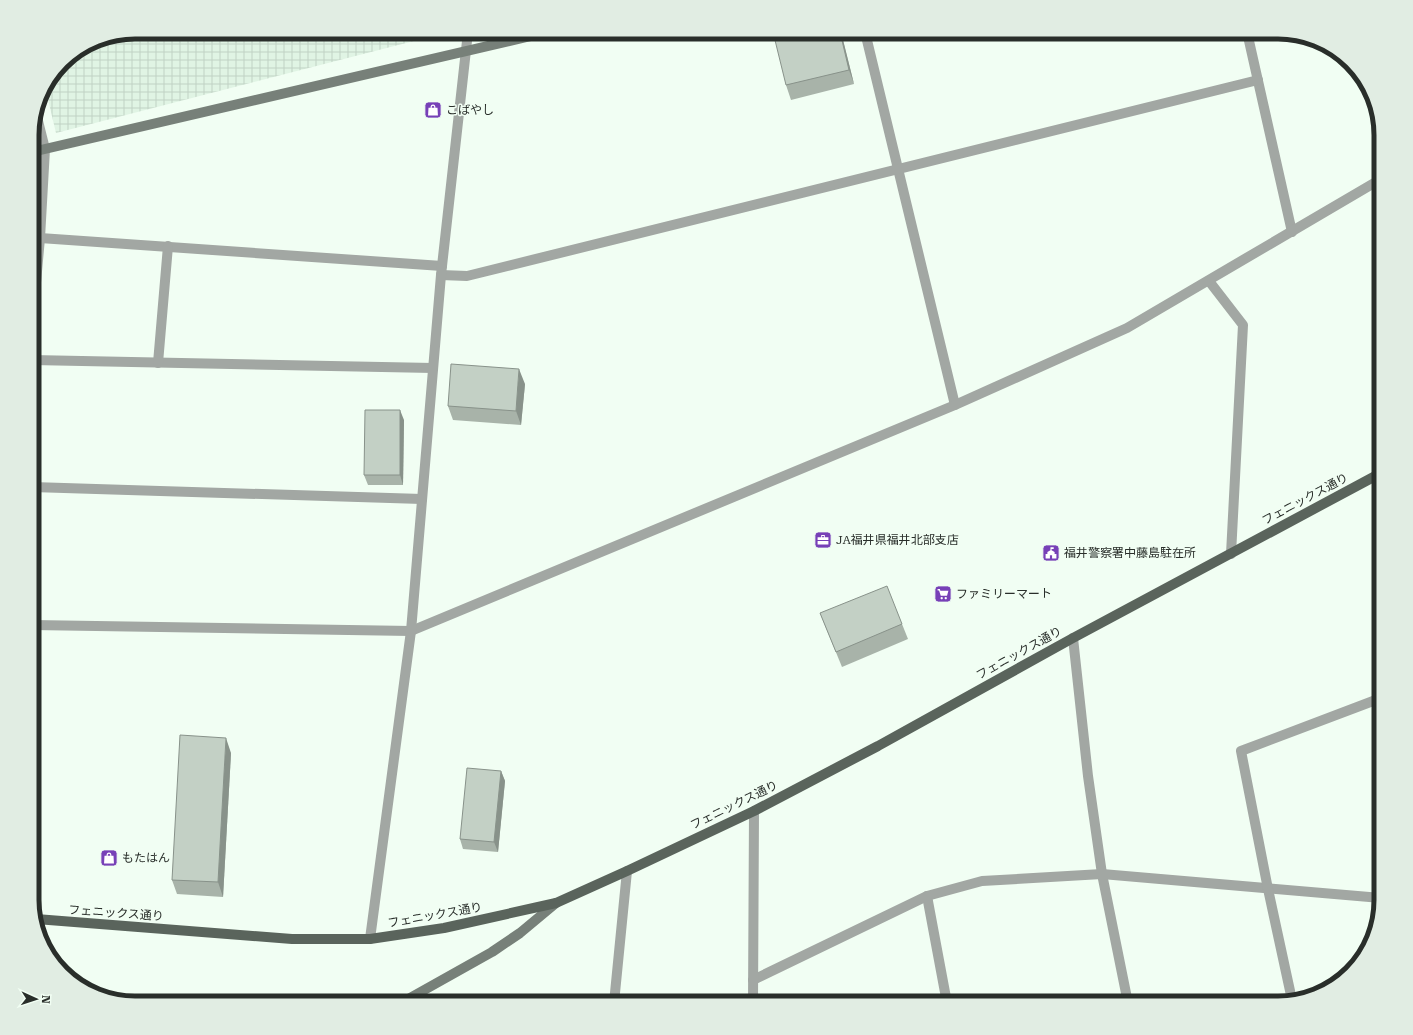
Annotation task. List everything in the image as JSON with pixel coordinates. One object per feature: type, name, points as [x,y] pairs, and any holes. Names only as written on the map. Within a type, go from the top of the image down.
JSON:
[{"type":"main road","name":"フェニックス通り","points":[[41,919],[292,939],[370,939],[444,928],[556,903],[627,872],[754,811],[878,746],[1073,638],[1374,477]]},
{"type":"street","points":[[370,939],[411,631],[442,270],[467,39]]},
{"type":"street","points":[[39,150],[519,39]]},
{"type":"street","points":[[867,39],[955,405]]},
{"type":"street","points":[[1249,39],[1292,232]]},
{"type":"street","points":[[40,238],[168,246],[442,270],[467,276],[1258,80]]},
{"type":"street","points":[[39,126],[45,149],[39,249]]},
{"type":"street","points":[[39,625],[411,631],[955,405],[1127,328],[1374,183]]},
{"type":"street","points":[[158,363],[168,246]]},
{"type":"street","points":[[1209,281],[1243,324],[1231,554]]},
{"type":"street","points":[[39,360],[433,368]]},
{"type":"street","points":[[39,487],[422,499]]},
{"type":"street","points":[[1073,638],[1088,776],[1102,874],[1127,996]]},
{"type":"street","points":[[1291,995],[1268,889],[1241,751],[1374,701]]},
{"type":"street","points":[[753,996],[754,811]]},
{"type":"street","points":[[615,996],[627,872]]},
{"type":"street","points":[[753,980],[927,896],[982,881],[1102,874],[1374,897]]},
{"type":"street","points":[[927,896],[946,996]]},
{"type":"street","points":[[413,996],[492,952],[520,933],[556,903]]},
{"type":"shaded area","points":[[135,39],[422,39],[56,133],[47,96],[49,92],[59,76],[72,63],[87,52],[110,42]]},
{"type":"building","points":[[775,39],[842,39],[849,70],[786,85]]},
{"type":"building","points":[[451,364],[519,369],[516,411],[448,406]]},
{"type":"building","points":[[365,410],[400,410],[400,475],[364,475]]},
{"type":"building","points":[[887,586],[902,624],[836,652],[820,613]]},
{"type":"building","points":[[180,735],[226,738],[218,882],[172,880]]},
{"type":"building","points":[[467,768],[501,771],[494,842],[460,839]]},
{"type":"place","name":"こばやし","points":[[433,110]]},
{"type":"place","name":"JA福井県福井北部支店","points":[[823,540]]},
{"type":"place","name":"福井警察署中藤島駐在所","points":[[1051,553]]},
{"type":"place","name":"ファミリーマート","points":[[943,594]]},
{"type":"place","name":"もたはん","points":[[109,858]]}]
